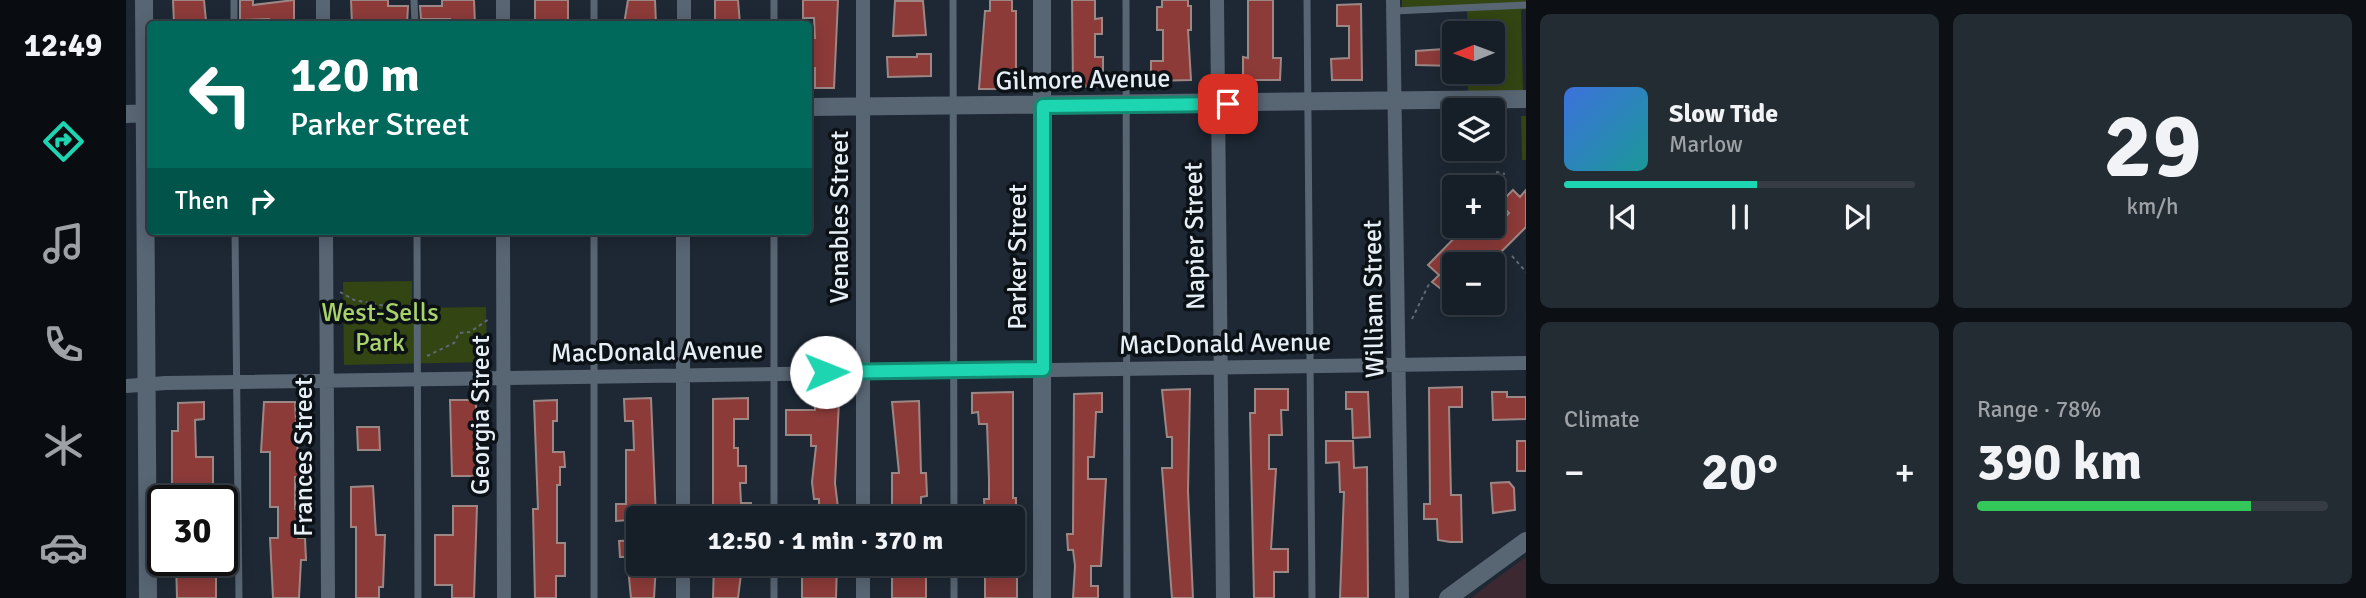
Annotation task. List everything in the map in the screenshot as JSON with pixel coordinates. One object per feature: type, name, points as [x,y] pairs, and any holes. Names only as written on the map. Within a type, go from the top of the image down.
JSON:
[{"type":"street","points":[[144,0],[147,85]]},
{"type":"street","points":[[323,0],[323,21]]},
{"type":"street","points":[[503,0],[503,21]]},
{"type":"street","points":[[684,0],[684,21]]},
{"type":"street","name":"Venables Street","points":[[863,0],[863,506]]},
{"type":"street","name":"Parker Street","points":[[1042,0],[1042,598]]},
{"type":"street","name":"Napier Street","points":[[1217,0],[1223,598]]},
{"type":"street","name":"William Street","points":[[1393,5],[1402,598]]},
{"type":"street","name":"Gilmore Avenue","points":[[812,107],[1526,99]]},
{"type":"street","points":[[126,114],[147,113]]},
{"type":"street","points":[[147,235],[148,598]]},
{"type":"street","name":"Frances Street","points":[[326,235],[328,598]]},
{"type":"street","name":"Georgia Street","points":[[503,235],[504,598]]},
{"type":"street","points":[[683,506],[684,235]]},
{"type":"street","name":"MacDonald Avenue","points":[[126,386],[327,382],[418,372],[505,380],[954,370],[1526,363]]},
{"type":"street","points":[[1448,598],[1526,541]]},
{"type":"street","points":[[683,576],[683,598]]},
{"type":"street","points":[[863,576],[863,598]]},
{"type":"lane","points":[[234,0],[234,21]]},
{"type":"lane","points":[[414,0],[415,21]]},
{"type":"lane","points":[[594,0],[594,21]]},
{"type":"lane","points":[[774,0],[774,21]]},
{"type":"lane","points":[[953,0],[954,506]]},
{"type":"lane","points":[[1126,0],[1127,598]]},
{"type":"lane","points":[[1307,0],[1312,598]]},
{"type":"lane","points":[[1393,5],[1526,5]]},
{"type":"lane","points":[[235,235],[239,598]]},
{"type":"lane","points":[[416,235],[418,598]]},
{"type":"lane","points":[[594,235],[594,598]]},
{"type":"lane","points":[[774,235],[774,506]]},
{"type":"lane","points":[[774,576],[774,598]]},
{"type":"lane","points":[[954,576],[954,598]]},
{"type":"path","points":[[1496,172],[1505,174]]},
{"type":"path","points":[[1512,256],[1526,272]]},
{"type":"path","points":[[327,284],[354,300],[386,306],[417,320]]},
{"type":"path","points":[[1408,326],[1429,284]]},
{"type":"path","points":[[418,372],[429,354],[454,343],[459,333],[470,332],[490,318]]},
{"type":"shaded area","points":[[1526,557],[1526,598],[1471,598],[1489,584]]},
{"type":"green space","points":[[1402,0],[1526,0],[1526,9],[1521,10],[1523,93],[1468,94],[1468,84],[1505,84],[1505,21],[1468,21],[1467,8],[1402,10]]},
{"type":"green space","points":[[1521,116],[1526,116],[1526,160],[1522,160]]},
{"type":"green space","name":"West-Sells Park","points":[[412,281],[412,308],[486,307],[487,362],[344,365],[343,282]]},
{"type":"building","points":[[173,0],[204,0],[206,21],[174,21]]},
{"type":"building","points":[[240,0],[253,0],[253,5],[294,0],[294,21],[240,20]]},
{"type":"building","points":[[351,0],[388,0],[388,6],[408,6],[407,21],[352,21]]},
{"type":"building","points":[[442,0],[474,0],[475,21],[421,19],[420,6],[442,6]]},
{"type":"building","points":[[535,0],[568,0],[568,21],[535,21]]},
{"type":"building","points":[[628,0],[655,0],[656,21],[624,21]]},
{"type":"building","points":[[715,0],[738,0],[740,21],[715,21]]},
{"type":"building","points":[[803,0],[838,0],[834,88],[815,88],[815,68],[812,68],[814,18],[803,18]]},
{"type":"building","points":[[990,0],[1012,0],[1012,11],[1016,11],[1016,89],[979,89],[985,11],[990,11]]},
{"type":"building","points":[[1072,0],[1095,0],[1095,19],[1102,18],[1102,34],[1095,34],[1095,57],[1103,57],[1103,86],[1073,87]]},
{"type":"building","points":[[1162,0],[1188,0],[1188,6],[1191,6],[1191,30],[1188,30],[1191,80],[1151,81],[1151,61],[1163,61],[1163,30],[1157,30],[1157,7],[1162,7]]},
{"type":"building","points":[[1248,0],[1273,0],[1273,58],[1281,58],[1280,80],[1243,80],[1243,57],[1248,58]]},
{"type":"building","points":[[895,1],[923,1],[926,35],[893,36]]},
{"type":"building","points":[[1361,4],[1362,80],[1332,80],[1331,59],[1349,58],[1349,26],[1337,26],[1337,5]]},
{"type":"building","points":[[1442,49],[1442,66],[1416,65],[1416,51]]},
{"type":"building","points":[[917,54],[931,54],[931,76],[888,77],[887,57],[917,57]]},
{"type":"building","points":[[1513,190],[1520,197],[1526,190],[1526,227],[1501,252],[1442,252],[1442,290],[1432,282],[1439,275],[1428,265],[1454,238],[1505,238],[1505,217],[1509,213],[1505,209],[1505,198]]},
{"type":"building","points":[[1462,387],[1462,407],[1449,407],[1451,495],[1461,495],[1462,542],[1450,542],[1438,540],[1437,519],[1424,519],[1424,504],[1430,504],[1429,388]]},
{"type":"building","points":[[1190,389],[1188,491],[1193,598],[1172,598],[1162,468],[1172,468],[1172,437],[1167,437],[1162,390]]},
{"type":"building","points":[[1255,389],[1288,389],[1288,410],[1281,410],[1282,435],[1269,435],[1269,469],[1276,469],[1271,549],[1288,549],[1288,572],[1274,572],[1274,598],[1254,598],[1250,413],[1255,413]]},
{"type":"building","points":[[1013,392],[1013,498],[1016,498],[1016,506],[984,506],[984,499],[989,499],[987,424],[979,424],[978,412],[972,413],[972,393]]},
{"type":"building","points":[[1346,392],[1368,392],[1370,437],[1353,438],[1352,409],[1346,409]]},
{"type":"building","points":[[1492,392],[1507,392],[1507,397],[1526,397],[1526,419],[1493,420]]},
{"type":"building","points":[[1102,393],[1102,412],[1096,412],[1094,457],[1088,457],[1088,479],[1106,479],[1101,566],[1091,566],[1091,586],[1098,586],[1098,598],[1073,598],[1075,566],[1073,550],[1068,550],[1067,534],[1073,534],[1074,394]]},
{"type":"building","points":[[651,398],[656,506],[626,506],[626,520],[616,521],[616,504],[626,504],[626,450],[634,450],[633,421],[625,421],[624,399]]},
{"type":"building","points":[[748,398],[748,419],[734,419],[734,448],[738,448],[738,466],[746,466],[746,483],[740,483],[741,503],[751,503],[751,506],[713,506],[713,399]]},
{"type":"building","points":[[450,400],[476,400],[476,476],[452,476]]},
{"type":"building","points":[[557,400],[557,421],[553,421],[553,452],[564,452],[565,467],[560,467],[560,485],[557,485],[557,543],[565,543],[565,576],[556,576],[556,598],[535,598],[533,509],[538,509],[534,401]]},
{"type":"building","points":[[839,401],[835,483],[838,506],[819,506],[819,499],[814,499],[812,482],[816,446],[811,446],[811,435],[786,435],[786,410],[815,410],[815,402]]},
{"type":"building","points":[[919,401],[921,473],[926,473],[927,496],[921,497],[921,506],[892,506],[892,473],[899,473],[892,402]]},
{"type":"building","points":[[204,402],[204,419],[195,420],[196,457],[213,457],[213,485],[172,485],[172,431],[178,431],[178,403]]},
{"type":"building","points":[[264,402],[295,402],[299,477],[295,477],[295,509],[298,509],[298,538],[305,538],[306,560],[301,560],[299,598],[273,598],[270,538],[278,538],[278,507],[270,507],[270,452],[261,452]]},
{"type":"building","points":[[357,427],[379,427],[380,450],[358,450]]},
{"type":"building","points":[[1326,441],[1353,441],[1354,468],[1367,467],[1368,598],[1340,598],[1344,492],[1340,492],[1339,462],[1326,463]]},
{"type":"building","points":[[1517,441],[1526,441],[1526,471],[1517,471]]},
{"type":"building","points":[[1509,482],[1514,488],[1515,510],[1493,513],[1491,483]]},
{"type":"building","points":[[373,486],[376,535],[385,535],[383,587],[379,587],[379,598],[356,598],[356,527],[351,527],[351,487]]},
{"type":"building","points":[[453,506],[477,506],[474,598],[452,598],[452,585],[435,585],[435,535],[453,535]]},
{"type":"building","points":[[619,541],[626,541],[626,557],[620,557]]},
{"type":"building","points":[[176,576],[216,576],[216,598],[177,598]]},
{"type":"building","points":[[629,576],[655,576],[654,598],[631,598]]},
{"type":"building","points":[[714,576],[741,576],[738,598],[713,598]]},
{"type":"building","points":[[802,576],[837,576],[836,598],[802,598]]},
{"type":"building","points":[[892,576],[926,576],[926,598],[892,598]]},
{"type":"building","points":[[985,576],[1017,576],[1017,598],[985,598]]},
{"type":"route","points":[[826,372],[1043,369],[1043,106],[1228,104]]}]
